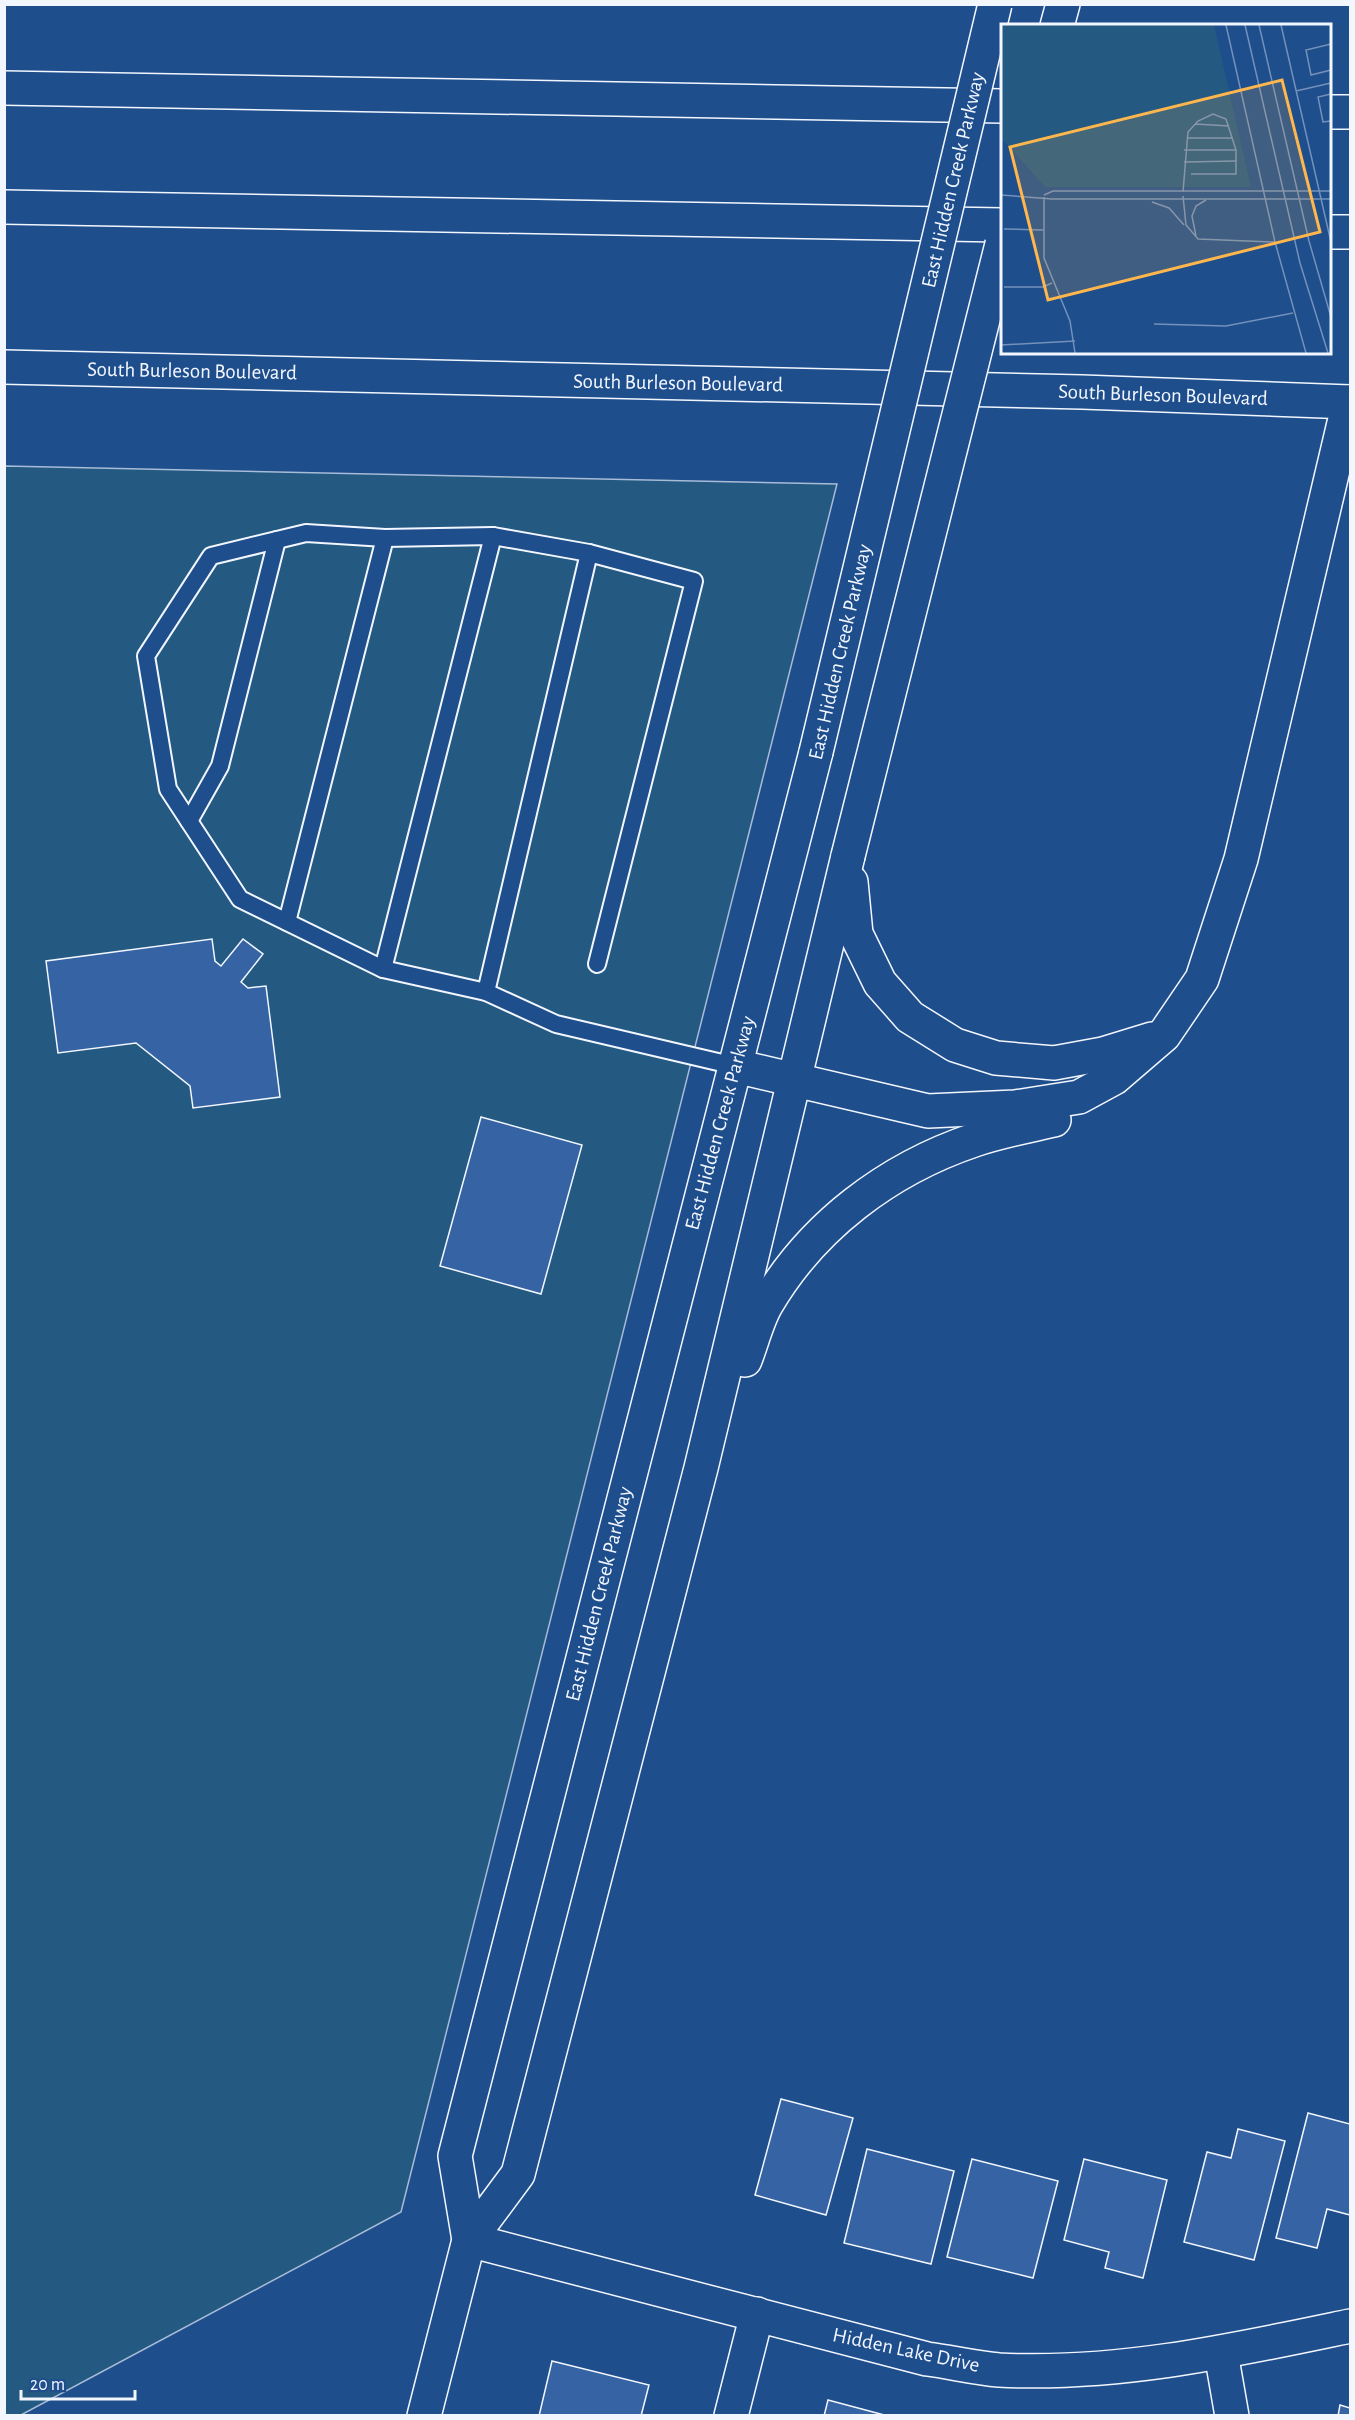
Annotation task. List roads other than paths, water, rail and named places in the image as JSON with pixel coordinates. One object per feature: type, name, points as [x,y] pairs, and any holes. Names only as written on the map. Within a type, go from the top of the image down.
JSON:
[{"type":"main road","name":"East Hidden Creek Parkway","points":[[469,2240],[455,2156],[735,1066],[795,842],[995,4]]},
{"type":"main road","points":[[1058,24],[1063,4]]},
{"type":"main road","points":[[4,88],[1001,106]]},
{"type":"main road","points":[[1331,112],[1350,112]]},
{"type":"main road","points":[[4,207],[1001,225]]},
{"type":"main road","points":[[1331,232],[1350,232]]},
{"type":"main road","name":"East Hidden Creek Parkway","points":[[424,2415],[469,2240],[518,2174],[701,1468],[848,856],[1001,248]]},
{"type":"main road","name":"South Burleson Boulevard","points":[[4,367],[1082,392],[1350,402]]},
{"type":"main road","points":[[701,1468],[765,1306],[805,1249],[841,1213],[902,1172],[975,1140],[1057,1119],[1079,1097],[1114,1078],[1164,1035],[1202,979],[1241,859],[1350,402]]},
{"type":"main road","points":[[848,856],[856,934],[880,983],[910,1017],[955,1045],[996,1058],[1054,1063],[1103,1054],[1164,1035]]},
{"type":"main road","points":[[735,1066],[928,1110],[1015,1107],[1079,1097]]},
{"type":"main road","name":"Hidden Lake Drive","points":[[469,2240],[927,2359],[998,2370],[1092,2369],[1221,2353],[1350,2326]]},
{"type":"main road","points":[[730,2415],[757,2314]]},
{"type":"main road","points":[[1221,2353],[1232,2415]]},
{"type":"lane","points":[[597,964],[694,581],[589,553],[492,536],[385,538],[306,533],[211,556],[146,656],[168,789],[240,899],[383,969],[486,992],[556,1024],[735,1066]]},
{"type":"lane","points":[[383,969],[492,536]]},
{"type":"lane","points":[[287,922],[385,538]]},
{"type":"lane","points":[[189,821],[220,766],[276,540]]},
{"type":"lane","points":[[486,992],[589,553]]}]
